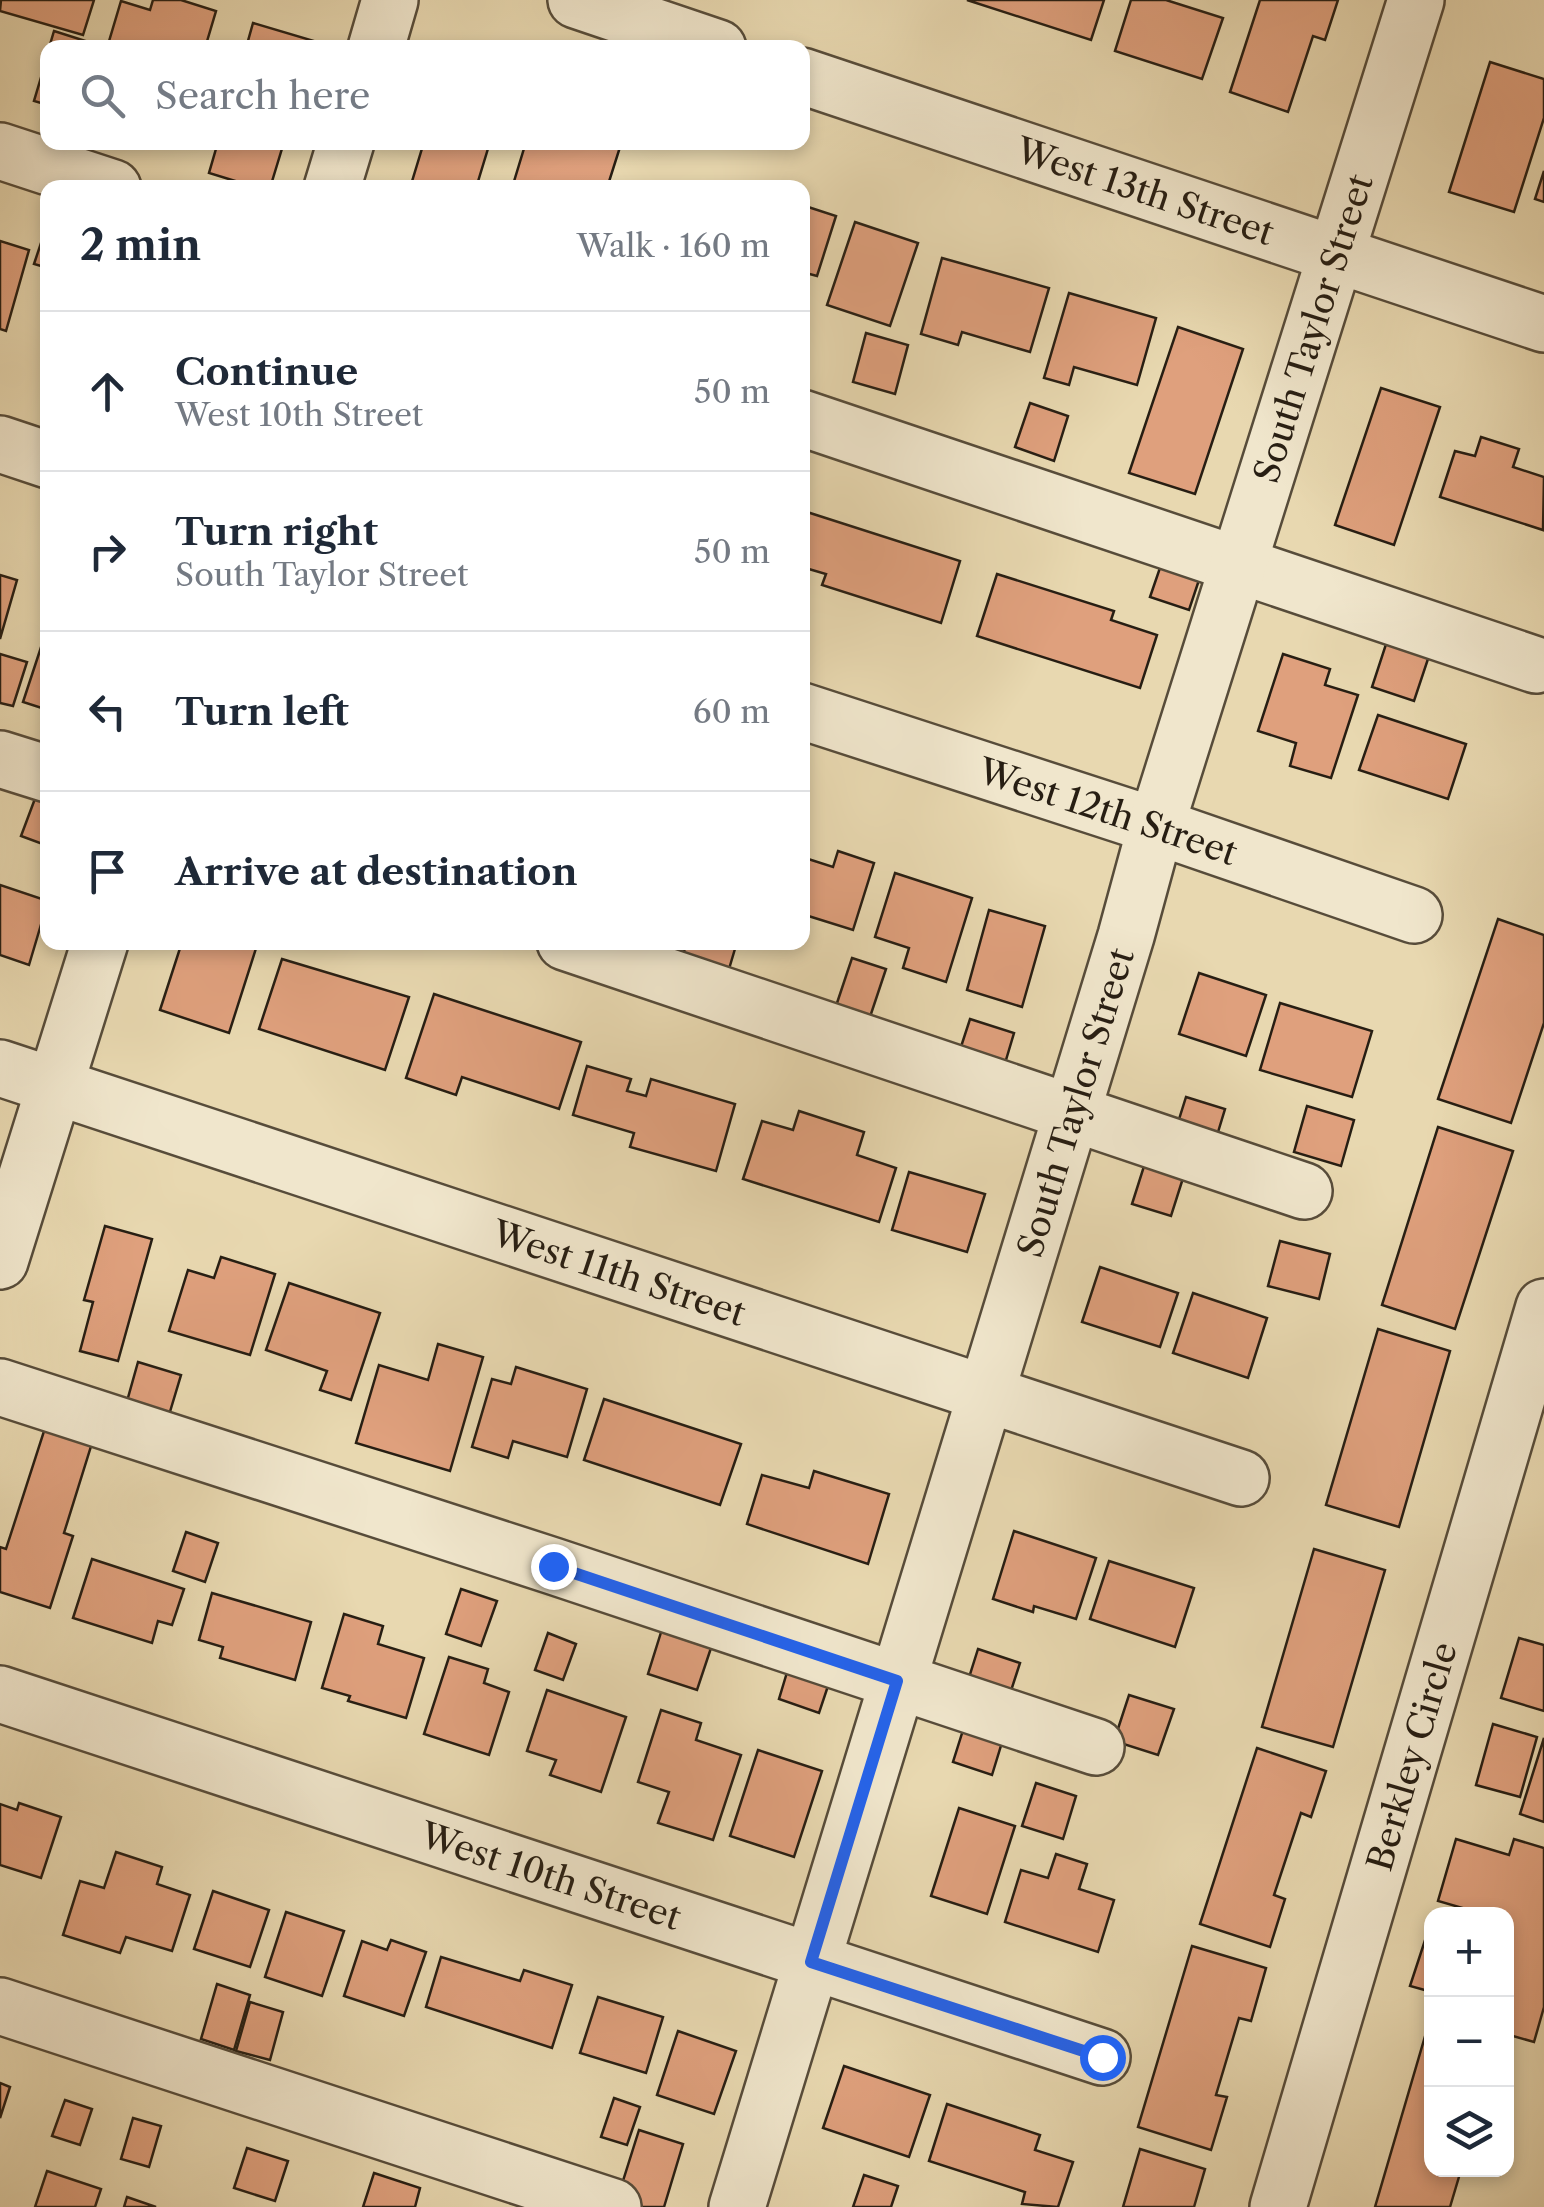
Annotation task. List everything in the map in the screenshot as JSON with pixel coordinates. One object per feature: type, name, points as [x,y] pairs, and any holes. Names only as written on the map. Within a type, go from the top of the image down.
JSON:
[{"type":"street","points":[[378,40],[390,0]]},
{"type":"street","points":[[576,0],[694,40]]},
{"type":"street","name":"South Taylor Street","points":[[737,2207],[1156,826],[1416,0]]},
{"type":"street","name":"West 13th Street","points":[[810,79],[1544,324]]},
{"type":"street","points":[[334,180],[344,150]]},
{"type":"street","points":[[0,151],[89,180]]},
{"type":"street","points":[[810,421],[1536,664]]},
{"type":"street","points":[[0,444],[40,457]]},
{"type":"street","name":"West 12th Street","points":[[810,713],[1414,915]]},
{"type":"street","points":[[0,758],[40,771]]},
{"type":"street","points":[[0,1261],[98,950]]},
{"type":"street","points":[[590,950],[1304,1191]]},
{"type":"street","name":"West 11th Street","points":[[0,1068],[1241,1478]]},
{"type":"street","name":"Berkley Circle","points":[[1278,2207],[1544,1308]]},
{"type":"street","points":[[0,1387],[1096,1747]]},
{"type":"street","name":"West 10th Street","points":[[0,1694],[1102,2057]]},
{"type":"street","points":[[0,2006],[613,2207]]},
{"type":"building","points":[[1,0],[94,0],[83,35],[0,11]]},
{"type":"building","points":[[153,0],[181,0],[216,11],[207,40],[109,40],[121,1],[150,10]]},
{"type":"building","points":[[967,0],[1104,0],[1091,40]]},
{"type":"building","points":[[1131,0],[1166,0],[1223,18],[1202,79],[1115,51]]},
{"type":"building","points":[[1260,0],[1338,0],[1325,40],[1313,36],[1288,112],[1230,92]]},
{"type":"building","points":[[253,23],[311,40],[248,40]]},
{"type":"building","points":[[54,31],[82,40],[51,40]]},
{"type":"building","points":[[1490,62],[1544,79],[1544,118],[1514,212],[1449,192]]},
{"type":"building","points":[[40,81],[40,103],[34,101]]},
{"type":"building","points":[[216,150],[282,150],[272,180],[232,180],[209,173]]},
{"type":"building","points":[[422,150],[488,150],[478,180],[412,180]]},
{"type":"building","points":[[524,150],[619,150],[610,180],[514,180]]},
{"type":"building","points":[[1544,171],[1544,202],[1535,199]]},
{"type":"building","points":[[810,208],[836,216],[817,276],[810,274]]},
{"type":"building","points":[[855,222],[918,243],[890,326],[827,305]]},
{"type":"building","points":[[0,241],[29,250],[6,331],[0,329]]},
{"type":"building","points":[[942,258],[1049,288],[1030,352],[962,332],[958,345],[921,334]]},
{"type":"building","points":[[1069,293],[1156,318],[1137,385],[1074,367],[1069,385],[1044,378]]},
{"type":"building","points":[[1178,327],[1243,349],[1195,494],[1129,473]]},
{"type":"building","points":[[866,333],[908,345],[895,394],[853,382]]},
{"type":"building","points":[[1381,388],[1440,407],[1394,545],[1335,525]]},
{"type":"building","points":[[1030,403],[1068,416],[1054,461],[1015,447]]},
{"type":"building","points":[[1481,437],[1519,449],[1513,467],[1544,477],[1543,530],[1440,497],[1455,451],[1475,456]]},
{"type":"building","points":[[810,513],[960,561],[941,623],[822,585],[826,574],[810,569]]},
{"type":"building","points":[[1162,562],[1201,574],[1189,610],[1150,597]]},
{"type":"building","points":[[997,574],[1114,611],[1111,620],[1157,635],[1140,688],[977,636]]},
{"type":"building","points":[[0,575],[17,580],[0,639]]},
{"type":"building","points":[[1388,638],[1430,653],[1414,701],[1372,687]]},
{"type":"building","points":[[40,650],[40,707],[23,702]]},
{"type":"building","points":[[0,654],[27,662],[13,706],[0,703]]},
{"type":"building","points":[[1283,654],[1330,669],[1325,685],[1358,695],[1331,778],[1290,766],[1296,743],[1258,731]]},
{"type":"building","points":[[1378,715],[1466,744],[1448,799],[1359,770]]},
{"type":"building","points":[[36,796],[40,798],[40,843],[21,836]]},
{"type":"building","points":[[838,851],[874,863],[853,930],[810,917],[810,860],[833,867]]},
{"type":"building","points":[[895,873],[972,898],[946,982],[903,968],[909,948],[875,937]]},
{"type":"building","points":[[0,885],[40,898],[40,928],[29,965],[0,955]]},
{"type":"building","points":[[989,910],[1045,926],[1022,1007],[967,990]]},
{"type":"building","points":[[1498,919],[1544,935],[1544,1023],[1511,1123],[1438,1099]]},
{"type":"building","points":[[179,950],[255,950],[229,1033],[160,1010]]},
{"type":"building","points":[[684,950],[735,950],[729,969],[683,954]]},
{"type":"building","points":[[852,958],[886,969],[870,1017],[836,1006]]},
{"type":"building","points":[[282,959],[409,997],[385,1070],[259,1029]]},
{"type":"building","points":[[1199,973],[1266,995],[1246,1056],[1179,1034]]},
{"type":"building","points":[[434,994],[581,1042],[559,1109],[462,1077],[456,1095],[406,1078]]},
{"type":"building","points":[[1280,1003],[1372,1031],[1352,1097],[1260,1070]]},
{"type":"building","points":[[970,1019],[1014,1033],[1003,1070],[958,1056]]},
{"type":"building","points":[[587,1066],[631,1079],[627,1091],[646,1096],[651,1079],[735,1104],[716,1171],[630,1147],[634,1133],[573,1115]]},
{"type":"building","points":[[1186,1097],[1225,1109],[1215,1142],[1176,1129]]},
{"type":"building","points":[[1307,1106],[1354,1120],[1341,1166],[1294,1152]]},
{"type":"building","points":[[799,1111],[864,1132],[857,1155],[896,1168],[879,1222],[743,1179],[762,1121],[793,1130]]},
{"type":"building","points":[[1438,1127],[1513,1151],[1455,1329],[1382,1305]]},
{"type":"building","points":[[1145,1163],[1184,1175],[1171,1216],[1132,1204]]},
{"type":"building","points":[[909,1172],[985,1194],[967,1252],[892,1230]]},
{"type":"building","points":[[105,1226],[152,1239],[118,1361],[80,1351],[93,1302],[84,1300]]},
{"type":"building","points":[[1280,1241],[1330,1254],[1319,1299],[1268,1286]]},
{"type":"building","points":[[221,1257],[275,1274],[250,1355],[169,1331],[188,1270],[214,1278]]},
{"type":"building","points":[[1100,1267],[1178,1293],[1160,1347],[1082,1322]]},
{"type":"building","points":[[289,1283],[380,1313],[351,1400],[320,1390],[327,1371],[266,1350]]},
{"type":"building","points":[[1193,1293],[1267,1318],[1248,1378],[1173,1353]]},
{"type":"building","points":[[1378,1329],[1450,1351],[1399,1527],[1326,1505]]},
{"type":"building","points":[[438,1344],[483,1357],[450,1471],[356,1443],[379,1365],[428,1380]]},
{"type":"building","points":[[138,1362],[181,1375],[166,1425],[124,1412]]},
{"type":"building","points":[[516,1367],[587,1389],[567,1457],[513,1441],[508,1458],[472,1447],[492,1379],[511,1384]]},
{"type":"building","points":[[604,1399],[741,1444],[720,1505],[584,1460]]},
{"type":"building","points":[[45,1428],[92,1443],[64,1533],[73,1536],[50,1608],[0,1592],[0,1547],[6,1549]]},
{"type":"building","points":[[814,1471],[889,1494],[868,1564],[747,1524],[762,1475],[809,1488]]},
{"type":"building","points":[[1014,1531],[1096,1558],[1076,1619],[1034,1606],[1033,1612],[993,1599]]},
{"type":"building","points":[[186,1532],[218,1543],[205,1582],[173,1571]]},
{"type":"building","points":[[1314,1549],[1385,1570],[1333,1747],[1262,1727]]},
{"type":"building","points":[[92,1559],[184,1589],[172,1625],[158,1621],[152,1643],[73,1618]]},
{"type":"building","points":[[1109,1561],[1194,1588],[1175,1647],[1090,1619]]},
{"type":"building","points":[[461,1589],[497,1601],[481,1646],[446,1634]]},
{"type":"building","points":[[212,1593],[311,1622],[295,1680],[220,1658],[223,1647],[199,1640]]},
{"type":"building","points":[[344,1614],[383,1626],[378,1644],[424,1658],[406,1718],[348,1701],[350,1696],[322,1688]]},
{"type":"building","points":[[663,1626],[713,1642],[697,1690],[648,1674]]},
{"type":"building","points":[[548,1633],[576,1644],[563,1680],[535,1670]]},
{"type":"building","points":[[1519,1638],[1544,1645],[1544,1711],[1501,1698]]},
{"type":"building","points":[[978,1649],[1020,1663],[1009,1697],[967,1684]]},
{"type":"building","points":[[449,1657],[488,1669],[484,1683],[509,1692],[489,1755],[424,1734]]},
{"type":"building","points":[[788,1669],[829,1683],[819,1713],[779,1699]]},
{"type":"building","points":[[547,1690],[626,1717],[601,1792],[550,1775],[556,1760],[527,1751]]},
{"type":"building","points":[[1129,1695],[1174,1709],[1158,1755],[1114,1741]]},
{"type":"building","points":[[661,1710],[701,1723],[696,1740],[741,1755],[713,1840],[658,1823],[669,1792],[638,1782]]},
{"type":"building","points":[[1493,1724],[1537,1737],[1520,1797],[1476,1785]]},
{"type":"building","points":[[964,1727],[1003,1739],[992,1775],[953,1762]]},
{"type":"building","points":[[1544,1738],[1544,1822],[1520,1814]]},
{"type":"building","points":[[1257,1748],[1326,1771],[1311,1817],[1301,1813],[1274,1895],[1285,1899],[1270,1947],[1200,1924]]},
{"type":"building","points":[[758,1750],[822,1771],[794,1857],[730,1836]]},
{"type":"building","points":[[1036,1783],[1076,1796],[1063,1839],[1022,1826]]},
{"type":"building","points":[[19,1803],[61,1817],[41,1878],[0,1865],[0,1804],[17,1810]]},
{"type":"building","points":[[959,1808],[1015,1826],[987,1914],[931,1896]]},
{"type":"building","points":[[1456,1839],[1509,1855],[1514,1839],[1544,1848],[1544,2007],[1534,2042],[1514,2036],[1514,1907],[1459,1907],[1438,1901]]},
{"type":"building","points":[[116,1852],[162,1867],[157,1884],[190,1895],[172,1951],[126,1937],[120,1953],[63,1935],[80,1881],[104,1888]]},
{"type":"building","points":[[1056,1854],[1087,1864],[1079,1889],[1114,1900],[1098,1952],[1005,1922],[1021,1870],[1048,1878]]},
{"type":"building","points":[[213,1891],[269,1910],[250,1967],[194,1949]]},
{"type":"building","points":[[286,1912],[344,1931],[322,1996],[265,1977]]},
{"type":"building","points":[[391,1940],[426,1952],[404,2016],[344,1996],[362,1941],[387,1950]]},
{"type":"building","points":[[1424,1943],[1424,1990],[1410,1986]]},
{"type":"building","points":[[1192,1946],[1266,1968],[1251,2021],[1239,2018],[1216,2095],[1227,2097],[1211,2150],[1138,2127]]},
{"type":"building","points":[[441,1957],[520,1981],[524,1970],[572,1985],[552,2048],[426,2007]]},
{"type":"building","points":[[217,1984],[250,1995],[234,2050],[201,2039]]},
{"type":"building","points":[[598,1997],[663,2017],[646,2073],[580,2053]]},
{"type":"building","points":[[250,2002],[283,2012],[270,2060],[236,2051]]},
{"type":"building","points":[[678,2031],[736,2051],[714,2114],[657,2095]]},
{"type":"building","points":[[1424,2040],[1424,2177],[1459,2177],[1450,2207],[1375,2207]]},
{"type":"building","points":[[844,2066],[930,2095],[909,2157],[823,2128]]},
{"type":"building","points":[[0,2083],[10,2087],[0,2118]]},
{"type":"building","points":[[614,2098],[640,2107],[627,2145],[601,2137]]},
{"type":"building","points":[[65,2100],[92,2109],[80,2145],[52,2136]]},
{"type":"building","points":[[947,2104],[1040,2135],[1035,2150],[1073,2162],[1058,2207],[1022,2204],[1025,2192],[929,2161]]},
{"type":"building","points":[[133,2118],[161,2126],[149,2167],[121,2159]]},
{"type":"building","points":[[639,2130],[683,2144],[664,2207],[638,2207],[617,2200]]},
{"type":"building","points":[[247,2148],[288,2161],[275,2201],[234,2188]]},
{"type":"building","points":[[1140,2149],[1205,2169],[1194,2207],[1123,2207]]},
{"type":"building","points":[[47,2171],[101,2189],[95,2207],[35,2207]]},
{"type":"building","points":[[374,2173],[420,2188],[415,2207],[363,2207]]},
{"type":"building","points":[[864,2175],[898,2186],[891,2207],[853,2207]]},
{"type":"building","points":[[127,2197],[156,2207],[124,2207]]},
{"type":"route","points":[[553,1566],[897,1681],[811,1962],[1102,2057]]}]
